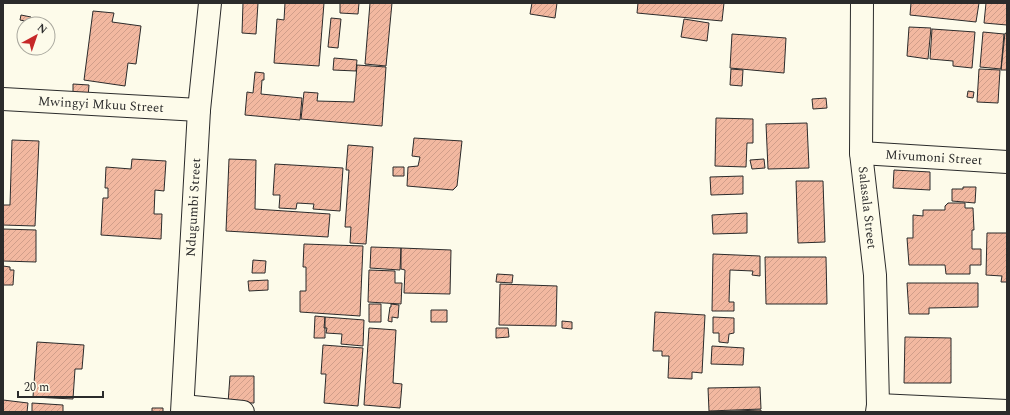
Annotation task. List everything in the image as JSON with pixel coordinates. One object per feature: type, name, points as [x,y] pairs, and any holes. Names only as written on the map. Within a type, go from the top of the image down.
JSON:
[{"type":"street","name":"Ndugumbi Street","points":[[183,409],[199,110],[210,3]]},
{"type":"street","name":"Salasala Street","points":[[862,3],[861,153],[875,276],[878,409]]},
{"type":"street","name":"Mwingyi Mkuu Street","points":[[3,99],[199,110]]},
{"type":"street","name":"Mivumoni Street","points":[[861,153],[1007,162]]},
{"type":"street","points":[[183,409],[243,412]]},
{"type":"street","points":[[878,409],[1007,411]]},
{"type":"building","points":[[243,3],[258,3],[256,34],[242,33]]},
{"type":"building","points":[[285,3],[324,3],[319,66],[274,63],[277,19],[284,20]]},
{"type":"building","points":[[340,3],[359,3],[358,14],[340,13]]},
{"type":"building","points":[[370,3],[392,3],[386,66],[365,64]]},
{"type":"building","points":[[532,3],[557,3],[555,18],[530,14]]},
{"type":"building","points":[[638,3],[724,3],[722,21],[637,13]]},
{"type":"building","points":[[911,3],[979,3],[976,22],[910,15]]},
{"type":"building","points":[[986,3],[1007,3],[1007,25],[984,23]]},
{"type":"building","points":[[93,11],[114,13],[112,22],[141,26],[136,64],[128,63],[125,86],[84,80]]},
{"type":"building","points":[[331,18],[341,19],[338,48],[328,47]]},
{"type":"building","points":[[684,19],[709,23],[707,41],[681,37]]},
{"type":"building","points":[[909,27],[931,28],[928,59],[907,56]]},
{"type":"building","points":[[932,29],[975,32],[972,68],[953,66],[953,61],[930,59]]},
{"type":"building","points":[[983,32],[1004,34],[1001,69],[980,67]]},
{"type":"building","points":[[1005,33],[1007,34],[1007,70],[1001,70]]},
{"type":"building","points":[[732,34],[786,38],[784,73],[730,68]]},
{"type":"building","points":[[334,58],[357,60],[356,71],[333,70]]},
{"type":"building","points":[[357,65],[386,67],[382,126],[301,119],[304,92],[318,93],[317,101],[354,102]]},
{"type":"building","points":[[731,69],[743,70],[742,86],[730,85]]},
{"type":"building","points":[[979,69],[1000,70],[998,103],[977,102]]},
{"type":"building","points":[[255,72],[264,73],[261,94],[302,98],[300,120],[245,115],[247,92],[253,93]]},
{"type":"building","points":[[73,84],[89,85],[88,97],[73,96]]},
{"type":"building","points":[[968,91],[974,92],[973,98],[967,97]]},
{"type":"building","points":[[826,98],[827,108],[813,109],[812,99]]},
{"type":"building","points":[[716,118],[753,119],[753,143],[747,143],[746,167],[715,166]]},
{"type":"building","points":[[807,123],[809,168],[768,169],[766,124]]},
{"type":"building","points":[[414,138],[462,141],[457,186],[453,190],[407,186],[408,167],[418,166],[420,157],[412,156]]},
{"type":"building","points":[[12,140],[39,141],[35,226],[3,225],[3,205],[10,205]]},
{"type":"building","points":[[348,145],[373,147],[366,244],[350,243],[351,227],[345,227],[349,170],[346,170]]},
{"type":"building","points":[[132,159],[166,161],[164,191],[155,190],[154,214],[162,214],[161,239],[101,235],[103,198],[108,198],[108,188],[105,188],[106,167],[131,169]]},
{"type":"building","points":[[229,159],[256,160],[255,209],[330,214],[328,237],[226,231]]},
{"type":"building","points":[[764,159],[765,168],[752,169],[750,160]]},
{"type":"building","points":[[275,164],[343,168],[340,211],[313,209],[314,204],[297,203],[296,209],[279,208],[280,195],[273,195]]},
{"type":"building","points":[[393,167],[404,167],[404,176],[393,176]]},
{"type":"building","points":[[894,170],[930,172],[930,190],[893,188]]},
{"type":"building","points":[[743,176],[743,194],[711,195],[710,177]]},
{"type":"building","points":[[796,181],[823,181],[825,242],[798,243]]},
{"type":"building","points":[[963,187],[976,187],[975,203],[952,201],[952,189],[963,189]]},
{"type":"building","points":[[948,203],[965,203],[965,208],[973,208],[974,230],[972,230],[972,249],[981,249],[981,265],[970,265],[970,274],[946,274],[945,265],[909,265],[907,238],[913,238],[913,215],[923,216],[923,210],[945,210],[945,206]]},
{"type":"building","points":[[747,213],[747,233],[713,234],[712,215]]},
{"type":"building","points":[[3,229],[36,230],[36,262],[3,261]]},
{"type":"building","points":[[987,233],[1007,233],[1007,282],[1001,282],[1002,276],[986,275]]},
{"type":"building","points":[[304,244],[363,246],[360,316],[300,312],[300,291],[306,291],[306,267],[303,267]]},
{"type":"building","points":[[371,247],[401,248],[400,270],[370,268]]},
{"type":"building","points":[[401,248],[451,250],[450,294],[404,293],[405,270],[401,269]]},
{"type":"building","points":[[713,254],[760,256],[760,276],[752,275],[753,271],[730,270],[729,302],[734,302],[734,311],[712,311]]},
{"type":"building","points":[[765,257],[826,257],[827,304],[766,304]]},
{"type":"building","points":[[253,260],[266,261],[265,273],[252,273]]},
{"type":"building","points":[[3,266],[10,267],[10,270],[14,270],[13,285],[3,285]]},
{"type":"building","points":[[369,270],[395,271],[395,283],[402,283],[401,304],[368,302]]},
{"type":"building","points":[[497,274],[513,275],[512,283],[496,282]]},
{"type":"building","points":[[268,280],[268,290],[249,291],[248,281]]},
{"type":"building","points":[[907,283],[978,283],[978,307],[929,308],[929,314],[909,314]]},
{"type":"building","points":[[500,284],[557,286],[556,326],[499,325]]},
{"type":"building","points":[[369,304],[381,304],[381,322],[369,322]]},
{"type":"building","points":[[391,304],[399,305],[398,318],[392,317],[392,322],[388,321]]},
{"type":"building","points":[[431,310],[447,310],[447,322],[431,322]]},
{"type":"building","points":[[655,312],[705,315],[702,373],[692,372],[692,379],[668,378],[669,356],[662,356],[662,351],[653,351]]},
{"type":"building","points":[[315,316],[325,317],[325,338],[314,338]]},
{"type":"building","points":[[325,317],[364,320],[363,346],[341,344],[342,334],[326,333],[327,328],[325,328]]},
{"type":"building","points":[[713,317],[734,318],[734,333],[729,334],[728,343],[719,342],[719,333],[713,333]]},
{"type":"building","points":[[562,321],[572,322],[572,329],[562,328]]},
{"type":"building","points":[[369,328],[396,330],[393,383],[402,384],[400,408],[364,405]]},
{"type":"building","points":[[496,328],[508,328],[509,337],[496,338]]},
{"type":"building","points":[[905,337],[951,338],[951,383],[904,383]]},
{"type":"building","points":[[37,342],[84,345],[82,369],[75,369],[73,399],[33,397]]},
{"type":"building","points":[[323,345],[363,348],[358,406],[324,403],[326,374],[321,374]]},
{"type":"building","points":[[712,346],[744,348],[743,365],[711,364]]},
{"type":"building","points":[[230,376],[254,376],[254,403],[228,403]]},
{"type":"building","points":[[760,387],[761,409],[709,411],[708,388]]},
{"type":"building","points":[[3,400],[28,403],[27,412],[3,412]]},
{"type":"building","points":[[32,403],[63,405],[63,412],[32,412]]},
{"type":"building","points":[[152,408],[163,408],[163,412],[152,412]]},
{"type":"building","points":[[761,410],[761,412],[708,412]]}]
